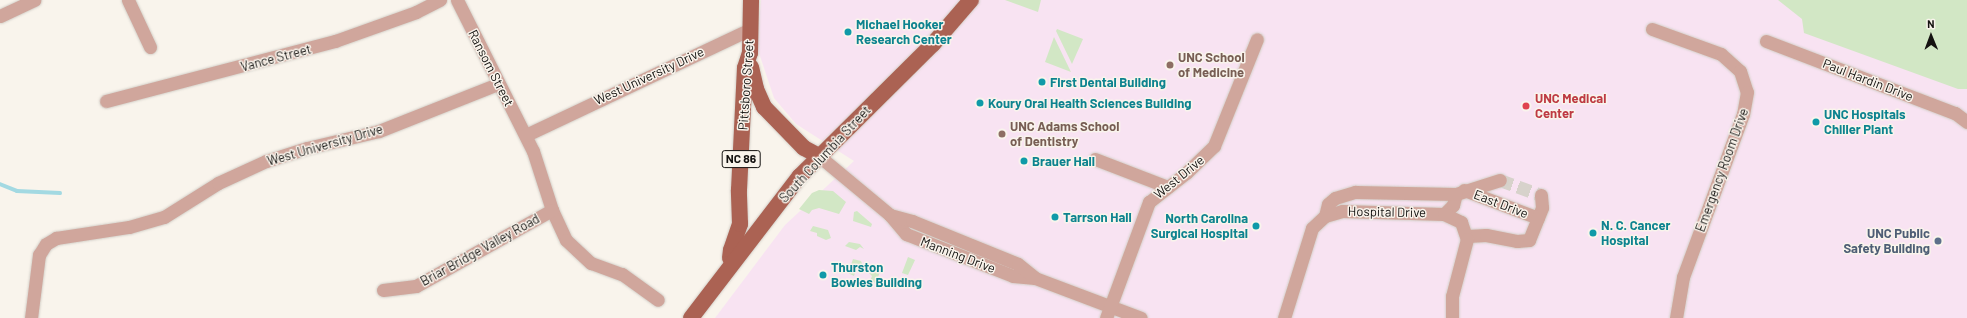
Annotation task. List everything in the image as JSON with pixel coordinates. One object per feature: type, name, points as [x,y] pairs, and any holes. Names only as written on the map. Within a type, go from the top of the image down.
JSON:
[{"type":"main road","name":"Pittsboro Street","points":[[730,264],[731,250],[740,224],[739,190],[745,68],[750,52],[751,0]]},
{"type":"main road","name":"South Columbia Street","points":[[691,318],[730,264],[786,192],[819,156],[933,44],[971,0]]},
{"type":"main road","name":"Manning Drive","points":[[750,52],[754,82],[764,107],[804,148],[819,156]]},
{"type":"street","points":[[0,16],[35,0]]},
{"type":"street","points":[[128,0],[150,47]]},
{"type":"street","name":"Vance Street","points":[[106,101],[335,41],[416,12],[440,0]]},
{"type":"street","name":"Ransom Street","points":[[456,0],[498,84],[526,135],[545,181],[552,210],[566,240],[583,257],[622,274],[658,300]]},
{"type":"street","name":"West University Drive","points":[[526,135],[750,28]]},
{"type":"street","name":"Emergency Room Drive","points":[[1652,29],[1727,58],[1740,71],[1747,92],[1746,106],[1683,277],[1676,318]]},
{"type":"street","name":"West Drive","points":[[1108,312],[1148,202],[1168,187],[1214,146],[1257,39]]},
{"type":"street","name":"Paul Hardin Drive","points":[[1766,41],[1956,113],[1967,122]]},
{"type":"street","name":"West University Drive","points":[[31,318],[39,256],[46,244],[56,238],[129,227],[164,217],[218,183],[266,161],[322,144],[379,131],[498,84]]},
{"type":"street","name":"Manning Drive","points":[[819,156],[890,215],[906,234],[928,244],[1013,276],[1035,278],[1108,312],[1141,318]]},
{"type":"street","points":[[1095,159],[1168,187]]},
{"type":"street","name":"East Drive","points":[[1444,214],[1453,205],[1460,192],[1500,180]]},
{"type":"street","points":[[1284,318],[1312,228],[1324,216],[1328,204],[1335,198],[1355,192],[1460,192]]},
{"type":"street","name":"East Drive","points":[[1460,192],[1538,218]]},
{"type":"street","name":"East Drive","points":[[1467,236],[1486,235],[1523,241],[1532,236],[1543,202],[1541,195]]},
{"type":"street","name":"Briar Bridge Valley Road","points":[[383,290],[416,286],[552,210]]},
{"type":"street","name":"Hospital Drive","points":[[1324,216],[1342,211],[1444,214],[1461,222],[1467,236]]},
{"type":"street","points":[[1452,318],[1452,296],[1467,236]]},
{"type":"shaded area","points":[[761,0],[1967,0],[1967,318],[715,318],[785,225],[854,161],[796,124],[774,98],[757,47]]},
{"type":"green space","points":[[1005,0],[1041,0],[1038,12]]},
{"type":"green space","points":[[1778,0],[1967,0],[1967,89],[1958,89],[1804,33],[1802,19]]},
{"type":"green space","points":[[1057,29],[1083,39],[1072,64],[1056,31]]},
{"type":"green space","points":[[1054,37],[1071,72],[1045,62]]},
{"type":"green space","points":[[819,190],[833,191],[846,202],[839,214],[819,208],[812,210],[809,214],[799,209],[812,193]]},
{"type":"green space","points":[[857,211],[872,224],[871,227],[853,221],[854,212]]},
{"type":"green space","points":[[813,226],[828,230],[831,238],[826,240],[817,236],[817,233],[810,231]]},
{"type":"green space","points":[[849,242],[860,244],[864,249],[860,247],[856,250],[845,246]]},
{"type":"green space","points":[[908,257],[915,260],[908,275],[902,273]]},
{"type":"green space","points":[[853,259],[861,261],[863,266],[862,270],[856,270],[854,276],[848,273]]},
{"type":"green space","points":[[882,266],[876,283],[870,281],[872,276],[869,273],[873,268]]},
{"type":"waterway","points":[[0,184],[17,191],[60,193]]},
{"type":"tunnel","points":[[1500,180],[1541,195]]},
{"type":"place","name":"Michael Hooker Research Center","points":[[848,32]]},
{"type":"place","name":"UNC School of Medicine","points":[[1170,65]]},
{"type":"place","name":"First Dental Building","points":[[1042,82]]},
{"type":"place","name":"Koury Oral Health Sciences Building","points":[[980,103]]},
{"type":"place","name":"UNC Medical Center","points":[[1526,106]]},
{"type":"place","name":"UNC Hospitals Chiller Plant","points":[[1816,122]]},
{"type":"place","name":"UNC Adams School of Dentistry","points":[[1002,134]]},
{"type":"place","name":"Brauer Hall","points":[[1024,161]]},
{"type":"place","name":"Tarrson Hall","points":[[1055,217]]},
{"type":"place","name":"North Carolina Surgical Hospital","points":[[1256,226]]},
{"type":"place","name":"N. C. Cancer Hospital","points":[[1593,233]]},
{"type":"place","name":"UNC Public Safety Building","points":[[1938,241]]},
{"type":"place","name":"Thurston Bowles Building","points":[[823,275]]}]
